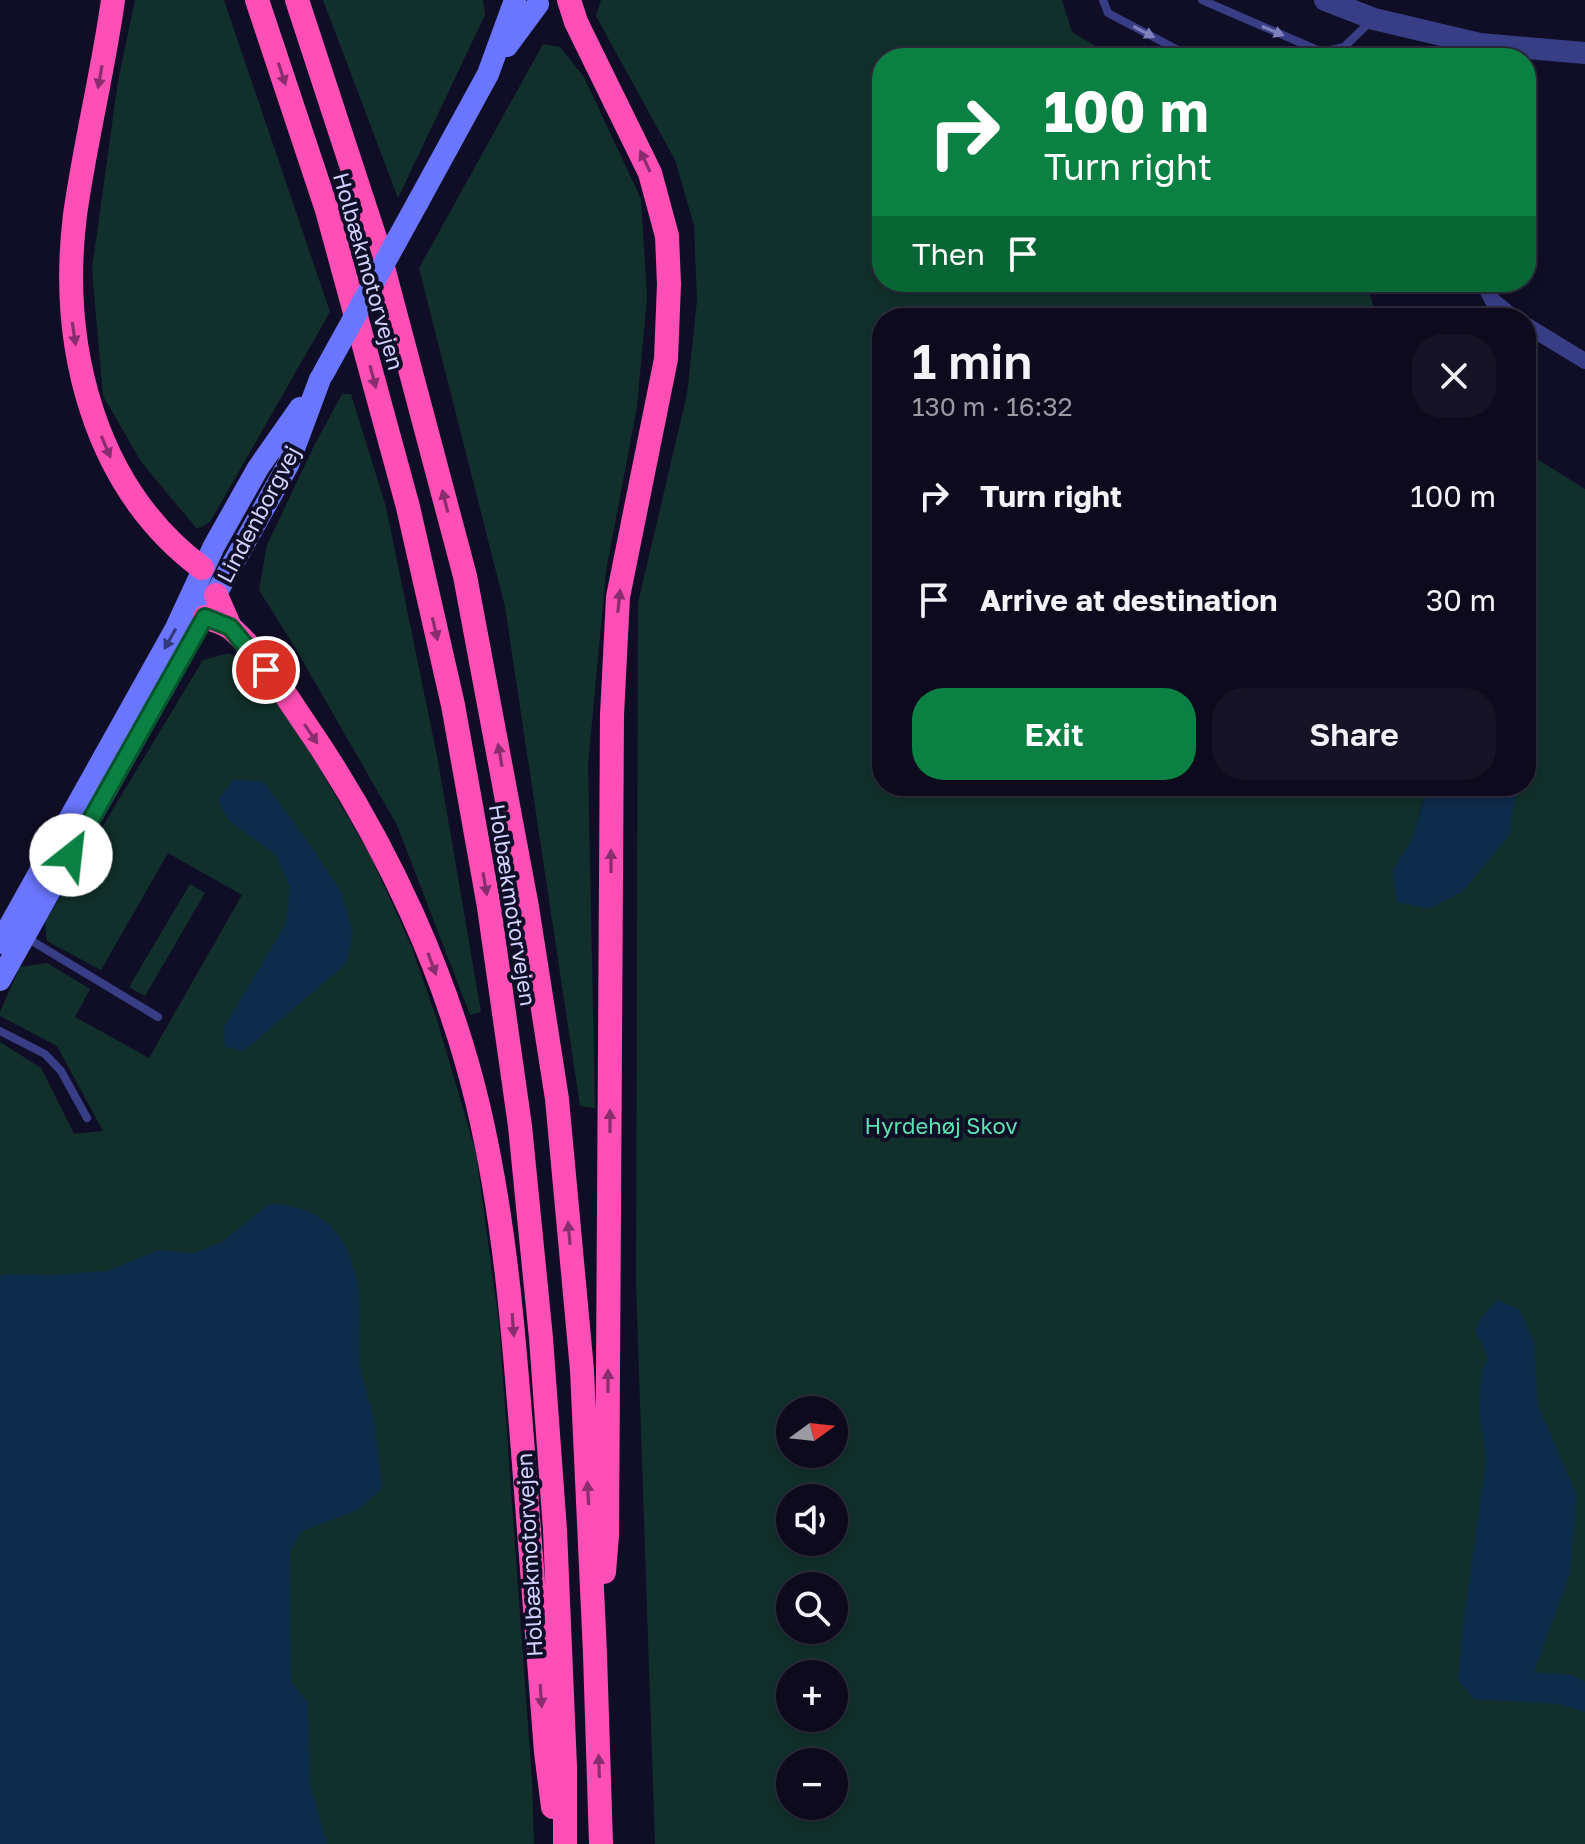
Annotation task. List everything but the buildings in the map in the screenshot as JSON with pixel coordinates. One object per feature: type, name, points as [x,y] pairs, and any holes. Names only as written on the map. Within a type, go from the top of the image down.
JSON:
[{"type":"highway","points":[[113,0],[75,216],[70,308],[80,374],[114,466],[141,506],[180,552],[217,576],[230,627],[285,695],[332,765],[379,845],[424,940],[455,1028],[478,1104],[497,1205],[512,1312],[546,1752],[558,1844]]},
{"type":"highway","name":"Holbækmotorvejen","points":[[257,0],[327,210],[408,507],[453,705],[489,907],[520,1126],[541,1338],[555,1530],[565,1767],[565,1844]]},
{"type":"highway","name":"Holbækmotorvejen","points":[[297,0],[376,241],[465,576],[497,740],[557,1099],[582,1370],[601,1844]]},
{"type":"highway","points":[[569,0],[576,22],[650,173],[667,236],[669,284],[666,359],[618,597],[614,671],[607,1535],[595,1654]]},
{"type":"highway","points":[[205,617],[230,627]]},
{"type":"main road","name":"Lindenborgvej","points":[[488,74],[515,0]]},
{"type":"main road","name":"Lindenborgvej","points":[[11,936],[205,617],[217,576],[258,468],[322,376],[488,74],[540,1]]},
{"type":"main road","name":"Lindenborgvej","points":[[0,980],[11,936],[176,628],[217,576],[288,465],[322,376]]},
{"type":"street","points":[[1325,0],[1374,19],[1480,44],[1527,48]]},
{"type":"street","points":[[1536,49],[1585,53]]},
{"type":"street","points":[[1488,292],[1502,308]]},
{"type":"street","points":[[1536,331],[1585,361]]},
{"type":"lane","points":[[1103,0],[1108,13],[1174,48]]},
{"type":"lane","points":[[1202,0],[1313,48]]},
{"type":"lane","points":[[1340,48],[1374,19]]},
{"type":"lane","points":[[11,936],[158,1017]]},
{"type":"lane","points":[[0,1031],[45,1054],[61,1071],[87,1118]]},
{"type":"green space","points":[[135,0],[224,0],[330,312],[210,522],[197,529],[142,463],[103,396],[92,269],[118,81]]},
{"type":"green space","points":[[323,0],[483,0],[485,15],[398,198]]},
{"type":"green space","name":"Hyrdehøj Skov","points":[[601,0],[1062,0],[1072,32],[1098,48],[872,48],[872,292],[1369,292],[1374,308],[872,308],[872,796],[1425,796],[1412,840],[1393,869],[1462,892],[1508,836],[1515,796],[1536,796],[1536,458],[1585,489],[1585,1844],[655,1844],[636,1284],[638,603],[687,394],[697,301],[694,225],[675,160],[596,16]]},
{"type":"green space","points":[[543,44],[560,47],[584,77],[641,199],[647,297],[637,407],[606,571],[588,765],[595,1108],[580,1106],[505,607],[419,268]]},
{"type":"green space","points":[[342,394],[351,394],[386,507],[438,761],[481,1012],[470,1015],[397,825],[259,590],[267,545]]},
{"type":"green space","points":[[229,653],[250,667],[295,726],[370,855],[411,945],[437,1020],[476,1153],[499,1324],[534,1844],[0,1844],[0,1042],[41,1068],[74,1134],[103,1131],[57,1046],[0,1016],[0,1012],[20,967],[47,963],[90,989],[75,1017],[149,1058],[242,895],[168,853],[101,970],[47,941],[45,922],[203,660]]},
{"type":"green space","points":[[190,884],[205,893],[145,996],[129,987]]},
{"type":"water","points":[[233,780],[263,781],[342,894],[353,934],[346,964],[244,1051],[225,1047],[224,1027],[286,923],[290,887],[275,854],[228,820],[218,800]]},
{"type":"water","points":[[1425,796],[1515,796],[1509,836],[1462,892],[1429,909],[1396,902],[1393,869],[1412,840]]},
{"type":"water","points":[[269,1204],[303,1210],[317,1216],[329,1224],[346,1248],[357,1281],[360,1362],[375,1425],[382,1489],[356,1511],[302,1531],[290,1552],[291,1682],[308,1702],[310,1783],[327,1844],[0,1844],[0,1276],[107,1271],[158,1250],[194,1253],[222,1242]]},
{"type":"water","points":[[1498,1300],[1519,1309],[1534,1341],[1538,1405],[1577,1496],[1570,1574],[1534,1672],[1572,1675],[1585,1682],[1585,1712],[1558,1704],[1474,1699],[1458,1681],[1486,1460],[1479,1409],[1482,1371],[1488,1358],[1475,1329]]},
{"type":"route","points":[[71,855],[205,617],[230,627],[266,670]]}]
